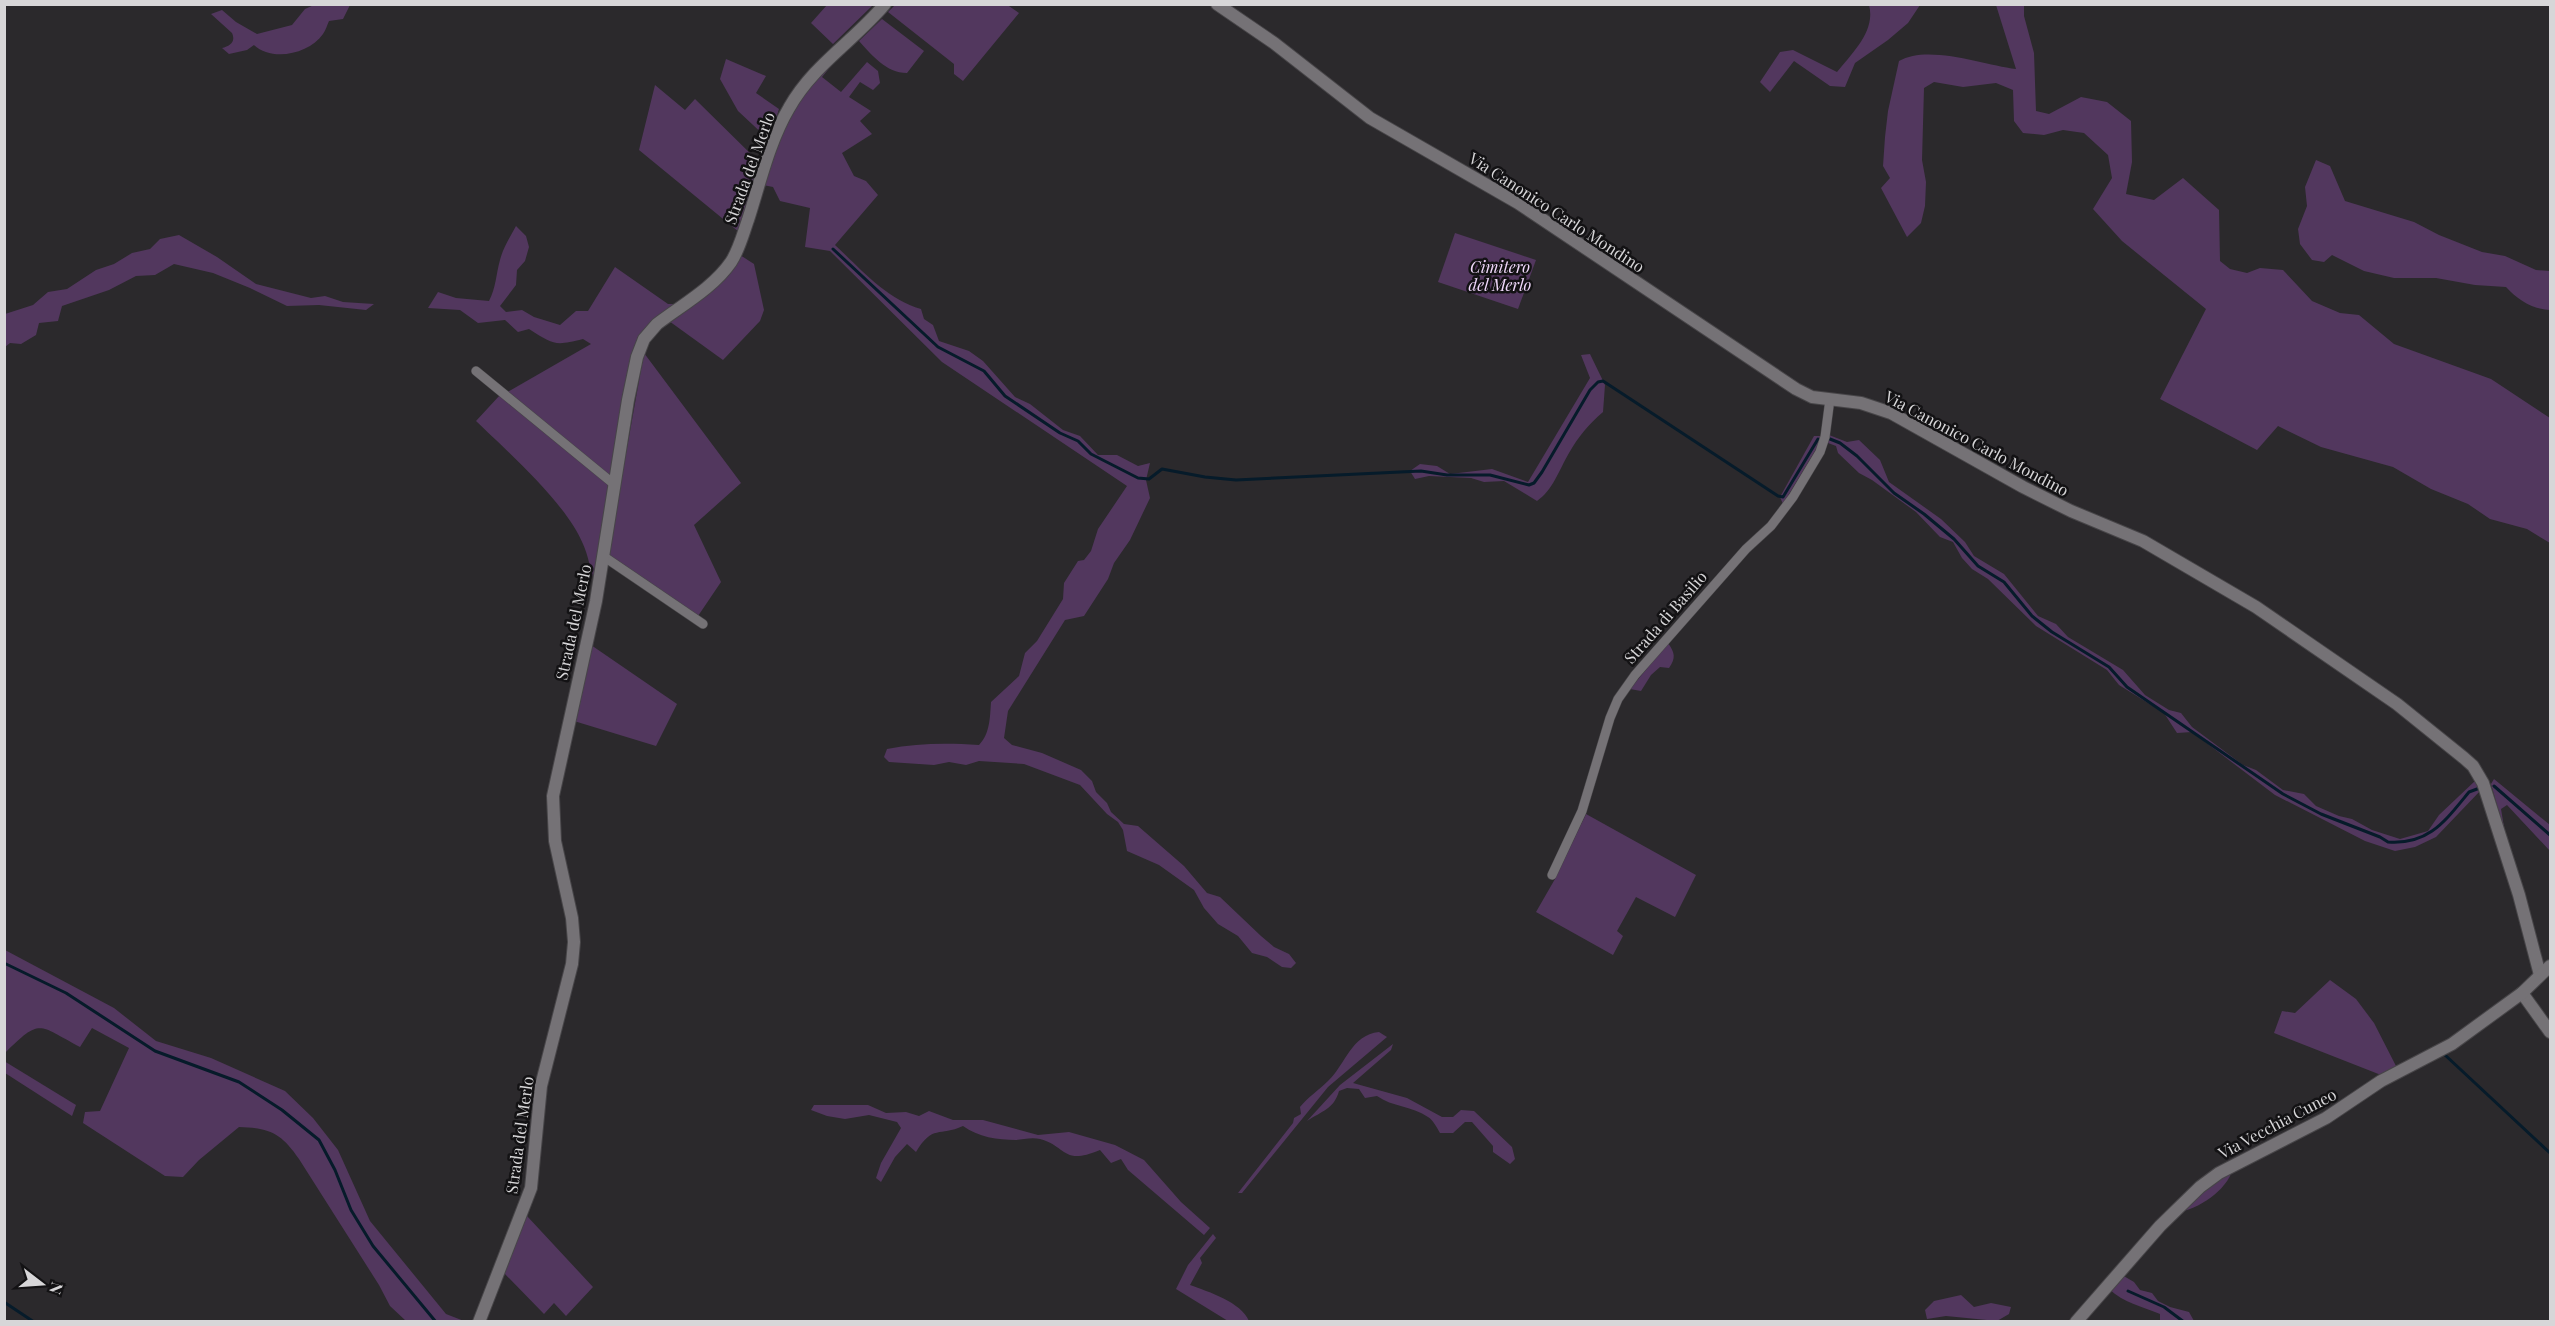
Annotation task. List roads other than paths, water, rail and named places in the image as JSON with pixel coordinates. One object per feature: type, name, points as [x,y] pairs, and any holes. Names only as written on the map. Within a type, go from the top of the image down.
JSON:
[{"type":"street","name":"Strada del Merlo","points":[[479,1322],[531,1188],[541,1086],[572,964],[573,930],[555,841],[553,796],[596,601],[628,400],[644,339],[657,324],[717,279],[732,261],[774,140],[791,103],[823,63],[867,25],[885,4]]},
{"type":"street","name":"Via Canonico Carlo Mondino","points":[[1216,4],[1274,43],[1370,118],[1518,203],[1796,389],[1812,397],[1861,403],[1891,413],[2071,511],[2143,541],[2256,607],[2355,673],[2464,758],[2479,774],[2488,795],[2519,895],[2540,975]]},
{"type":"street","points":[[476,371],[615,485]]},
{"type":"street","name":"Strada di Basilio","points":[[1552,875],[1582,811],[1610,718],[1618,699],[1635,675],[1746,549],[1771,526],[1793,497],[1820,452],[1825,437],[1830,399]]},
{"type":"street","points":[[603,556],[703,624]]},
{"type":"street","name":"Via Vecchia Cuneo","points":[[2076,1322],[2160,1226],[2210,1180],[2326,1118],[2381,1081],[2452,1044],[2522,993],[2550,966]]},
{"type":"street","points":[[2522,993],[2550,1032]]},
{"type":"waterway","points":[[833,249],[938,347],[984,371],[1005,396],[1060,433],[1078,441],[1091,454],[1138,478],[1149,479],[1162,469],[1236,480],[1421,471],[1447,475],[1490,475],[1529,485],[1534,483],[1542,472],[1590,390],[1598,382],[1603,381],[1778,496],[1783,497],[1818,439]]},
{"type":"waterway","points":[[1830,439],[1840,443],[1857,456],[1894,493],[1954,539],[1978,566],[2004,582],[2032,616],[2052,632],[2109,667],[2127,687],[2283,794],[2321,814],[2388,842],[2402,842],[2415,840],[2435,829],[2469,792],[2477,789]]},
{"type":"waterway","points":[[2494,786],[2550,835]]},
{"type":"waterway","points":[[4,963],[66,993],[155,1051],[239,1082],[282,1110],[319,1140],[335,1170],[351,1210],[373,1246],[436,1322]]},
{"type":"waterway","points":[[2445,1055],[2550,1153]]},
{"type":"waterway","points":[[2128,1291],[2164,1307],[2184,1322]]},
{"type":"waterway","points":[[4,1302],[34,1322]]},
{"type":"park label","name":"Cimitero del Merlo","points":[[1500,275]]}]
